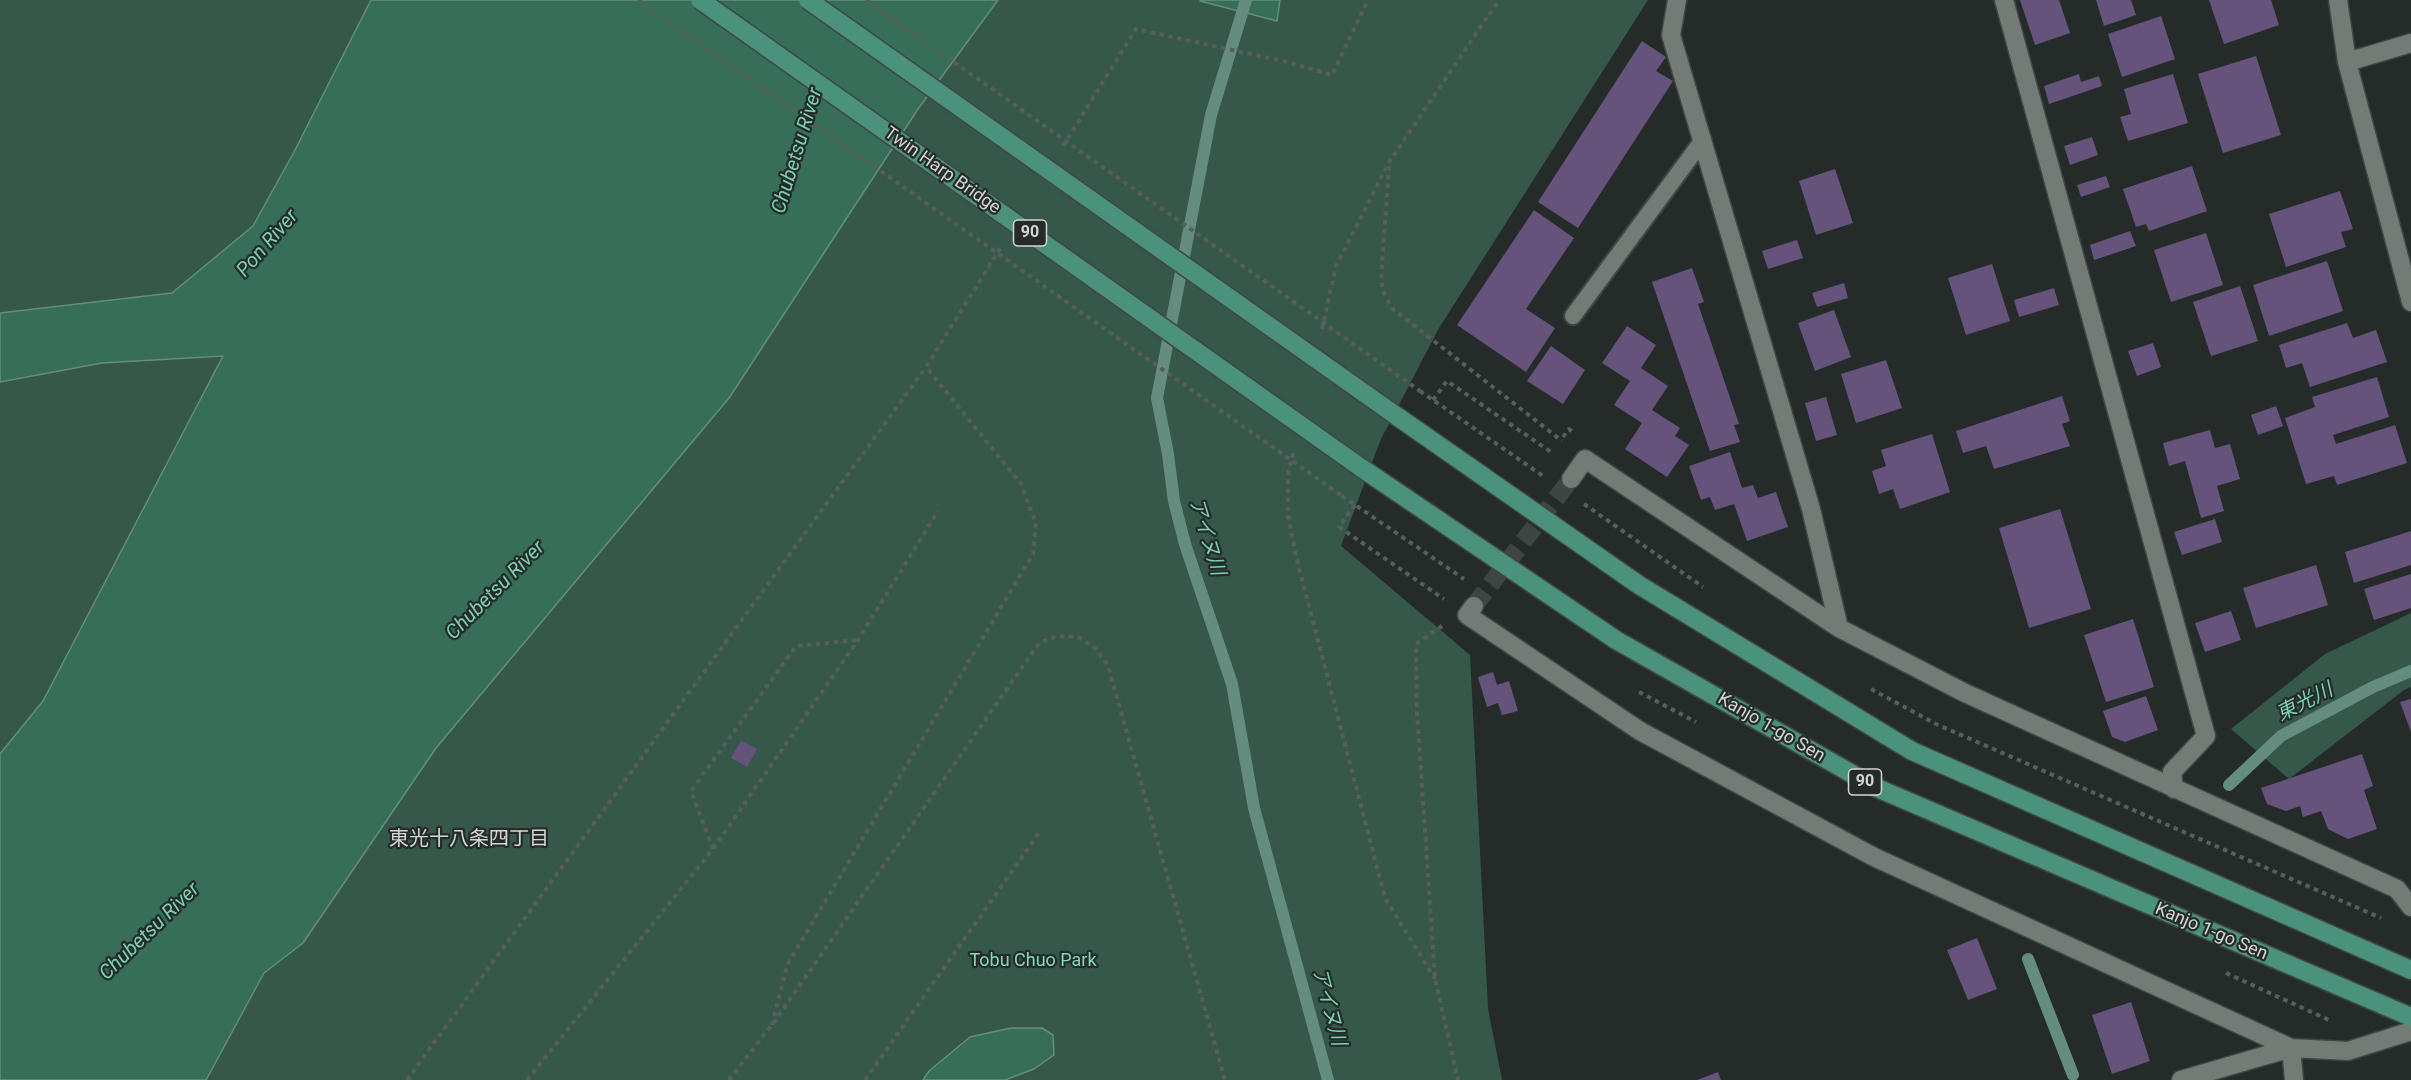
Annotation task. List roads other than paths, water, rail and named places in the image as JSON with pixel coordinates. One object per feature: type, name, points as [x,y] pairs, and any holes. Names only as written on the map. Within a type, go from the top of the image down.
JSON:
[{"type":"main road","name":"Twin Harp Bridge","points":[[700,0],[1360,466]]},
{"type":"main road","points":[[808,0],[1639,585],[1912,752],[2411,970]]},
{"type":"main road","name":"Kanjo 1-go Sen","points":[[1360,466],[1616,640],[1877,788],[2411,1017]]},
{"type":"street","points":[[1677,0],[1671,35],[1811,509],[1839,628]]},
{"type":"street","points":[[2004,0],[2206,736],[2172,772],[2174,789]]},
{"type":"street","points":[[2338,0],[2347,62],[2411,302]]},
{"type":"street","points":[[2347,62],[2411,43]]},
{"type":"street","points":[[1571,479],[1585,459],[1839,628],[1965,693],[2397,889],[2411,907]]},
{"type":"street","points":[[1471,610],[1640,731],[1874,857],[2292,1048]]},
{"type":"street","points":[[2181,1080],[2292,1048],[2348,1051],[2411,1031]]},
{"type":"street","points":[[2292,1048],[2294,1080]]},
{"type":"lane","points":[[1573,316],[1703,140]]},
{"type":"water","points":[[371,0],[998,0],[918,109],[729,398],[436,748],[303,943],[264,973],[206,1080],[0,1080],[0,754],[43,701],[223,356],[102,363],[0,382],[0,313],[172,293],[253,226],[294,152]]},
{"type":"water","points":[[1201,0],[1280,0],[1277,21]]},
{"type":"water","points":[[1011,1028],[1042,1028],[1053,1035],[1054,1055],[1034,1069],[1005,1080],[923,1080],[929,1071],[970,1037]]},
{"type":"waterway","name":"アイヌ川","points":[[1246,0],[1211,115],[1157,398],[1174,501],[1185,544],[1232,684],[1254,808],[1328,1080]]},
{"type":"waterway","name":"東光川","points":[[2229,785],[2281,736],[2373,687],[2411,671]]},
{"type":"waterway","name":"東光川","points":[[2028,959],[2073,1075]]},
{"type":"tunnel","points":[[1474,606],[1571,479]]},
{"type":"district","name":"東光十八条四丁目","points":[[469,840]]},
{"type":"water label","name":"Chubetsu River","points":[[798,151]]},
{"type":"water label","name":"Pon River","points":[[268,244]]},
{"type":"water label","name":"Chubetsu River","points":[[496,591]]},
{"type":"water label","name":"Chubetsu River","points":[[150,932]]},
{"type":"park label","name":"Tobu Chuo Park","points":[[1033,961]]}]
